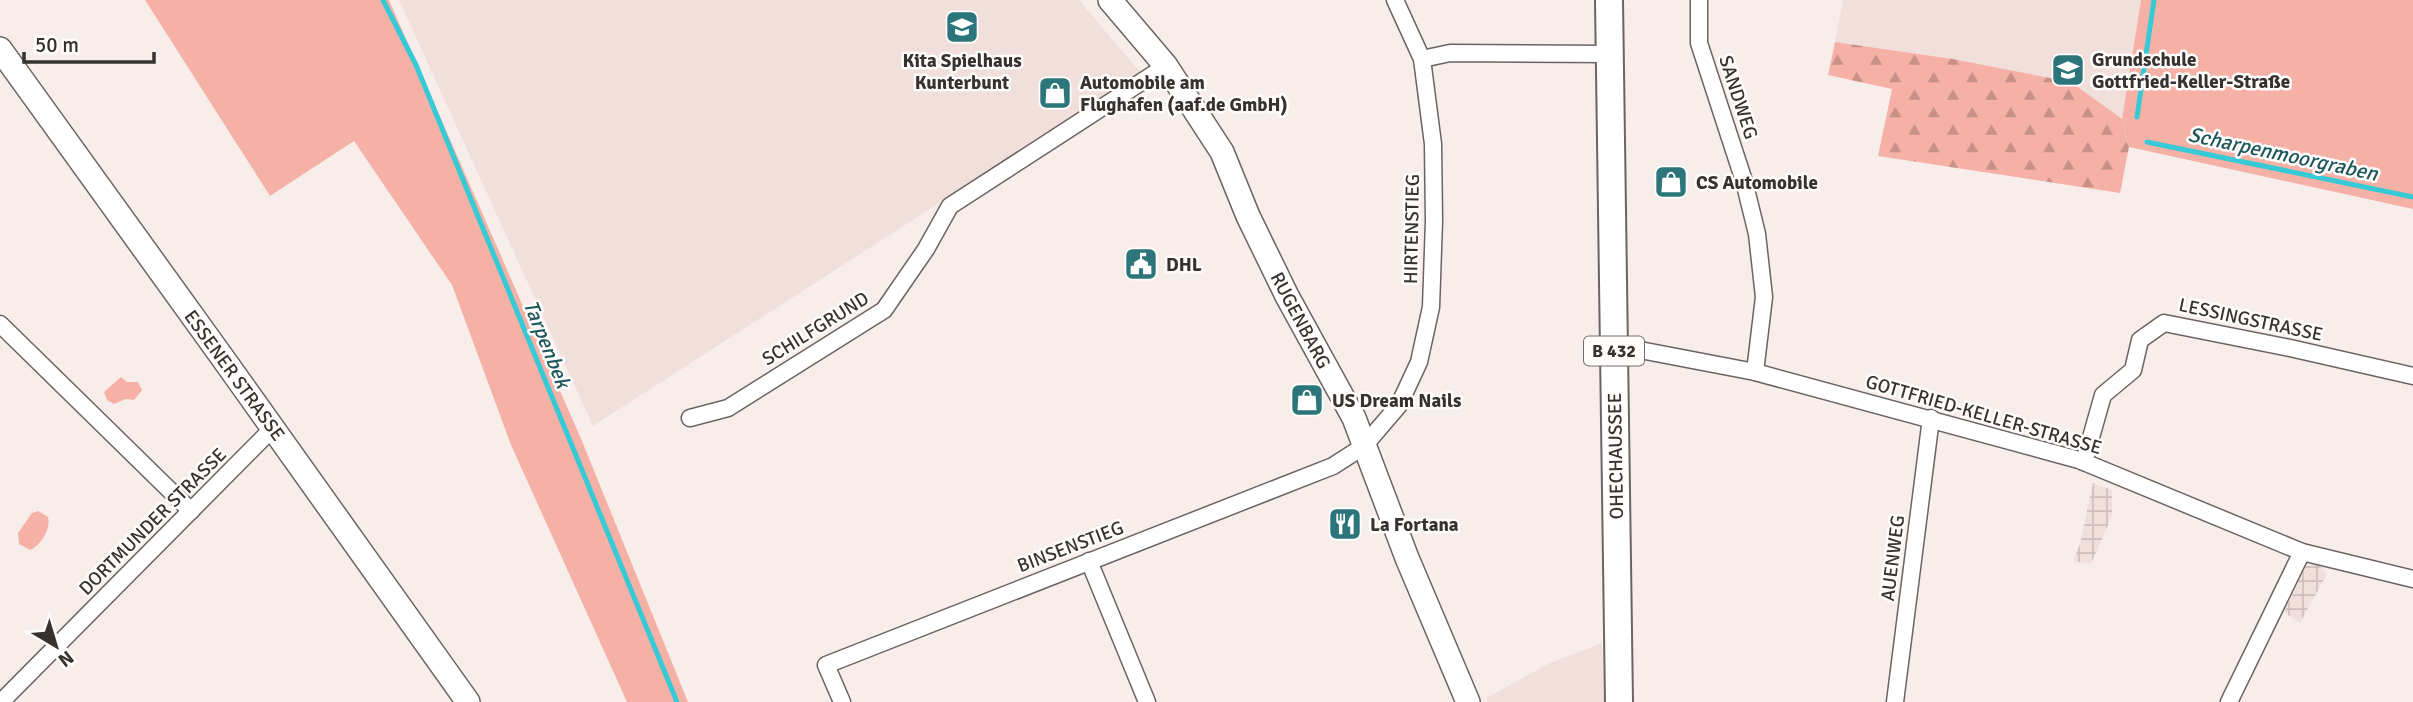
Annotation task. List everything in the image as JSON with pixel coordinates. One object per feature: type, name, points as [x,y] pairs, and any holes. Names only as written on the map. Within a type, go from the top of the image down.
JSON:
[{"type":"main road","name":"OHECHAUSSEE","points":[[1609,0],[1619,702]]},
{"type":"street","name":"RUGENBARG","points":[[1111,0],[1166,66],[1222,152],[1248,216],[1287,296],[1354,418],[1407,558],[1468,702]]},
{"type":"street","name":"HIRTENSTIEG","points":[[1364,446],[1399,405],[1419,362],[1431,307],[1433,144],[1422,60],[1395,0]]},
{"type":"street","name":"SANDWEG","points":[[1699,0],[1699,43],[1744,181],[1757,234],[1764,297],[1755,372]]},
{"type":"street","name":"ESSENER STRASSE","points":[[0,49],[468,702]]},
{"type":"street","points":[[1422,60],[1450,53],[1610,54]]},
{"type":"street","name":"SCHILFGRUND","points":[[690,418],[729,408],[884,310],[926,249],[950,206],[1166,66]]},
{"type":"street","name":"LESSINGSTRASSE","points":[[2084,462],[2103,395],[2133,370],[2140,340],[2164,323],[2413,376]]},
{"type":"street","points":[[0,324],[191,511]]},
{"type":"street","name":"GOTTFRIED-KELLER-STRASSE","points":[[1614,345],[1755,372],[2084,462],[2302,552],[2413,579]]},
{"type":"street","name":"AUENWEG","points":[[1895,702],[1931,418]]},
{"type":"street","name":"DORTMUNDER STRASSE","points":[[1,702],[273,428]]},
{"type":"street","name":"BINSENSTIEG","points":[[842,702],[826,665],[1333,466],[1364,446]]},
{"type":"street","points":[[2229,702],[2302,552]]},
{"type":"street","points":[[1089,561],[1147,702]]},
{"type":"shaded area","points":[[399,0],[1079,0],[1141,73],[593,426]]},
{"type":"shaded area","name":"Grundschule Gottfried-Keller-Straße","points":[[1843,0],[2141,0],[2122,119],[2071,82],[1953,59],[1835,42]]},
{"type":"shaded area","points":[[2093,483],[2112,490],[2112,516],[2091,564],[2073,561],[2080,544]]},
{"type":"shaded area","points":[[2317,563],[2327,574],[2300,623],[2284,612],[2306,566]]},
{"type":"shaded area","points":[[1602,643],[1604,702],[1488,702],[1486,698],[1550,663]]},
{"type":"green space","points":[[145,0],[389,0],[582,441],[688,702],[627,702],[511,445],[452,285],[354,141],[270,196]]},
{"type":"green space","points":[[2141,0],[2413,0],[2413,209],[2129,147],[2122,119]]},
{"type":"green space","points":[[1835,42],[1953,59],[2071,82],[2122,119],[2129,147],[2120,193],[1878,156],[1892,89],[1828,75]]},
{"type":"green space","points":[[121,377],[127,382],[138,382],[142,390],[134,400],[126,399],[114,404],[107,400],[104,392]]},
{"type":"green space","points":[[38,511],[48,517],[48,527],[41,541],[30,550],[19,544],[18,533],[32,513]]},
{"type":"waterway","name":"Tarpenbek","points":[[383,0],[416,65],[677,702]]},
{"type":"waterway","name":"Scharpenmoorgraben","points":[[2137,117],[2154,0]]},
{"type":"waterway","name":"Scharpenmoorgraben","points":[[2147,142],[2413,197]]},
{"type":"place","name":"Kita Spielhaus Kunterbunt","points":[[962,27]]},
{"type":"place","name":"Grundschule Gottfried-Keller-Straße","points":[[2068,70]]},
{"type":"place","name":"Automobile am Flughafen (aaf.de GmbH)","points":[[1055,93]]},
{"type":"place","name":"CS Automobile","points":[[1671,182]]},
{"type":"place","name":"DHL","points":[[1141,264]]},
{"type":"place","name":"US Dream Nails","points":[[1307,400]]},
{"type":"place","name":"La Fortana","points":[[1345,524]]}]
